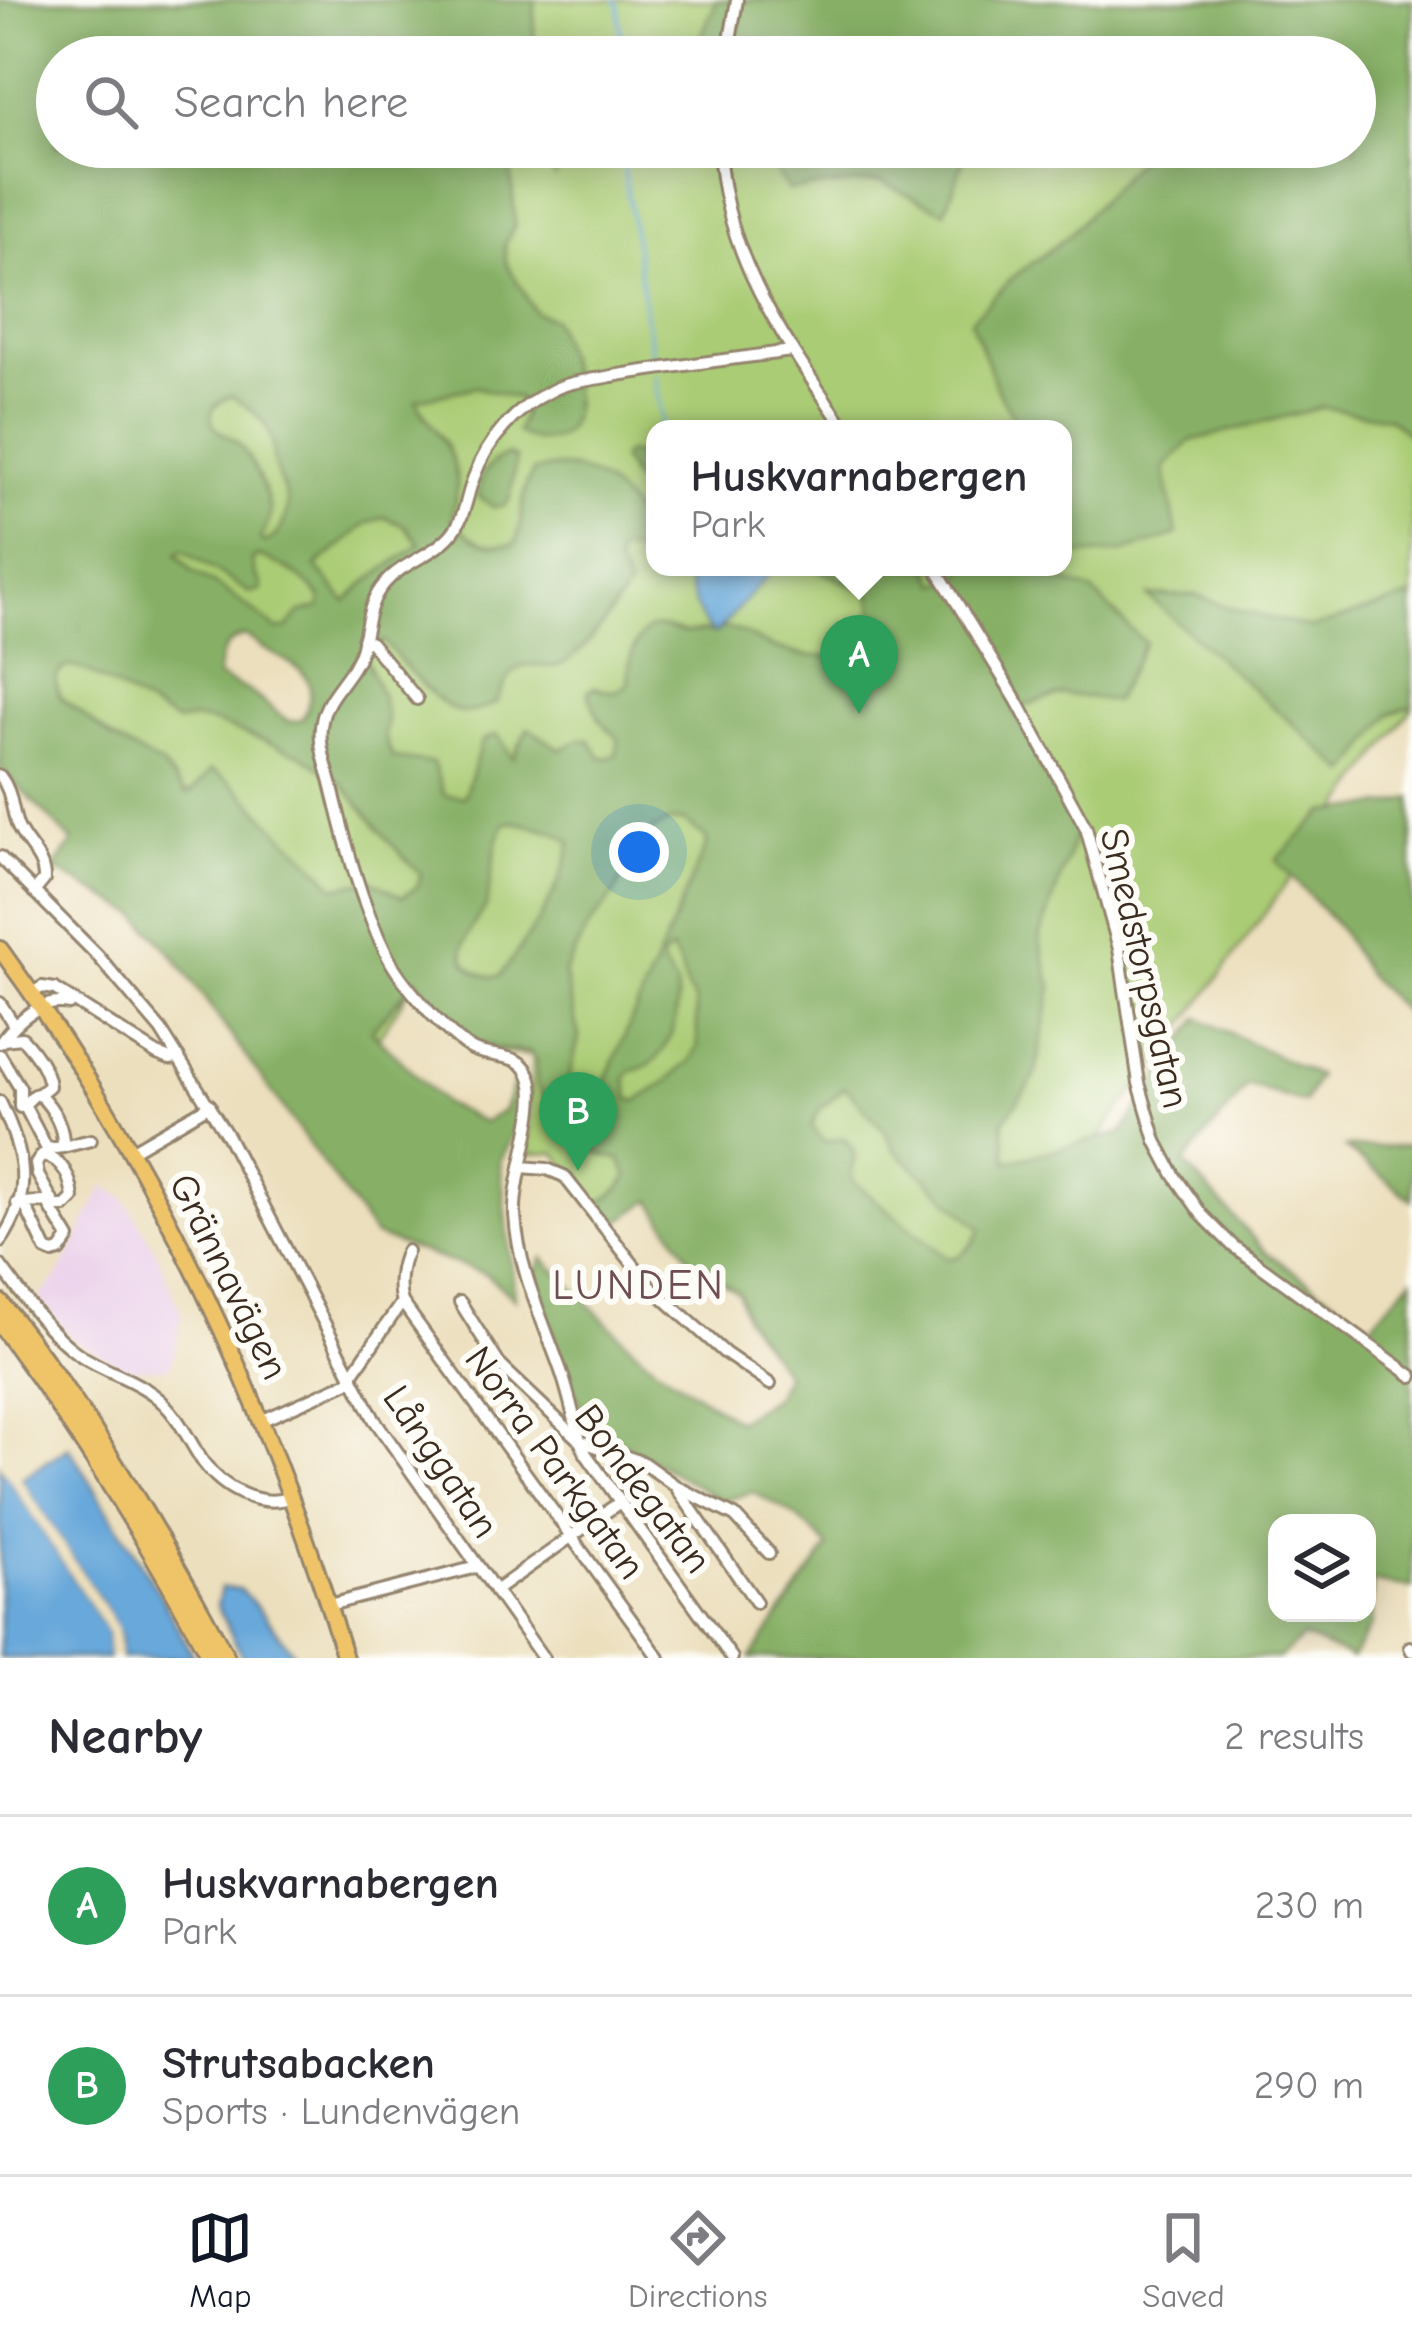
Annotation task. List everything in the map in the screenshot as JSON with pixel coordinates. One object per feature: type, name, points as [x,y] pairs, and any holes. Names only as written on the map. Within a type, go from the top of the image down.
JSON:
[{"type":"highway","points":[[0,1303],[130,1489],[226,1658]]},
{"type":"highway","points":[[0,1323],[118,1494],[212,1658]]},
{"type":"main road","name":"Grännavägen","points":[[0,950],[43,1008],[131,1151],[196,1273],[263,1420],[345,1658]]},
{"type":"street","points":[[731,36],[737,0]]},
{"type":"street","points":[[721,168],[731,227],[768,310],[838,420]]},
{"type":"street","points":[[769,1553],[735,1516],[642,1462],[580,1441],[520,1247],[515,1200],[533,1089],[527,1069],[512,1058],[487,1054],[461,1042],[400,977],[384,949],[353,865],[320,732],[328,703],[355,664],[369,608],[382,585],[454,532],[488,447],[536,400],[569,384],[792,351]]},
{"type":"street","name":"Smedstorpsgatan","points":[[941,576],[1086,827],[1119,949],[1139,1083],[1156,1142],[1174,1175],[1202,1215],[1233,1246],[1412,1376]]},
{"type":"street","points":[[363,639],[418,699]]},
{"type":"street","points":[[0,776],[10,791],[22,834],[44,868],[44,880],[34,892]]},
{"type":"street","name":"Långgatan","points":[[0,857],[127,988],[161,1030],[210,1105],[394,1451],[542,1658]]},
{"type":"street","points":[[32,993],[50,987],[157,1054],[179,1058]]},
{"type":"street","points":[[0,1043],[14,1024],[56,1001],[84,1009]]},
{"type":"street","points":[[0,1003],[14,1024]]},
{"type":"street","points":[[0,1043],[5,1038],[22,1039],[39,1058],[50,1081],[10,1122]]},
{"type":"street","points":[[0,1055],[20,1088],[22,1108],[43,1152],[66,1173],[71,1203],[55,1206],[36,1169],[43,1152]]},
{"type":"street","points":[[39,1094],[58,1119],[63,1147]]},
{"type":"street","points":[[0,1102],[21,1157],[24,1180],[21,1203],[0,1242]]},
{"type":"street","points":[[131,1151],[210,1105]]},
{"type":"street","points":[[21,1157],[91,1140]]},
{"type":"street","points":[[521,1167],[564,1176],[651,1286],[725,1353],[770,1384]]},
{"type":"street","points":[[47,1202],[69,1238],[60,1251],[46,1250],[21,1203],[47,1202]]},
{"type":"street","points":[[263,1420],[352,1378],[402,1302],[399,1292],[407,1251]]},
{"type":"street","points":[[0,1265],[72,1349],[134,1381],[167,1406],[204,1463],[226,1484],[256,1499],[292,1497]]},
{"type":"street","name":"Norra Parkgatan","points":[[402,1302],[659,1658]]},
{"type":"street","name":"Bondegatan","points":[[460,1302],[499,1364],[580,1441],[732,1658]]},
{"type":"street","points":[[677,1486],[756,1602]]},
{"type":"street","points":[[495,1591],[620,1502]]},
{"type":"street","points":[[328,1605],[477,1567]]},
{"type":"shaded area","points":[[104,1186],[124,1198],[156,1251],[182,1315],[171,1367],[127,1369],[73,1339],[38,1298],[57,1278]]},
{"type":"green space","points":[[0,0],[1412,0],[1412,709],[1075,1175],[1040,1214],[797,1361],[653,1192],[609,1222],[556,1153],[529,1154],[532,1056],[496,1052],[467,1039],[413,984],[368,1054],[0,746]],"holes":[[[224,617],[332,671],[305,734],[253,694],[211,682]]]},
{"type":"green space","points":[[0,0],[535,0],[534,36],[36,36],[36,168],[511,168],[515,224],[505,244],[506,262],[535,312],[553,319],[572,383],[572,417],[555,438],[540,440],[517,432],[523,413],[519,399],[476,387],[416,400],[455,468],[453,521],[488,544],[515,544],[533,472],[571,469],[590,474],[622,497],[644,531],[646,552],[618,552],[617,564],[629,587],[579,652],[556,666],[518,669],[496,703],[482,709],[462,712],[447,706],[383,641],[363,653],[382,697],[387,719],[384,736],[393,758],[433,763],[444,795],[464,797],[482,741],[497,734],[513,758],[528,728],[561,750],[579,739],[589,740],[601,757],[616,755],[619,741],[600,719],[588,691],[595,687],[613,691],[629,682],[634,648],[650,628],[715,634],[724,627],[778,649],[823,657],[853,654],[879,643],[870,593],[831,576],[933,576],[938,584],[958,576],[1045,576],[1091,590],[1145,643],[1114,701],[1063,694],[1013,709],[1077,831],[1039,939],[1052,986],[1035,1077],[1003,1122],[1007,1162],[1122,1133],[1199,1018],[1318,1076],[1304,1103],[1248,1085],[1184,1163],[1266,1252],[1371,1325],[1412,1278],[1412,1588],[1376,1583],[1376,1514],[1268,1514],[1268,1622],[1371,1622],[1352,1658],[1303,1637],[1279,1658],[750,1658],[828,1547],[801,1521],[764,1498],[752,1492],[723,1501],[599,1429],[582,1411],[533,1276],[543,1258],[653,1365],[737,1421],[774,1397],[786,1375],[745,1317],[738,1292],[692,1262],[651,1200],[612,1226],[596,1205],[628,1176],[620,1159],[579,1143],[706,838],[684,821],[652,831],[635,850],[615,893],[586,930],[564,973],[579,1037],[565,1096],[543,1096],[537,1085],[536,1061],[529,1052],[467,1039],[416,979],[371,1031],[445,1104],[484,1122],[504,1110],[517,1073],[524,1075],[528,1095],[500,1161],[515,1299],[486,1274],[375,1236],[174,956],[136,914],[54,869],[73,842],[0,768]],"holes":[[[232,396],[265,424],[286,494],[284,522],[263,543],[260,539],[270,512],[262,485],[241,447],[211,419],[213,410]],[[383,517],[404,525],[420,544],[346,602],[316,566],[367,523]],[[183,550],[250,593],[262,586],[252,560],[258,556],[300,578],[321,598],[320,607],[299,613],[287,628],[278,630],[192,571],[177,554]],[[245,636],[306,678],[310,695],[302,720],[289,722],[247,690],[218,677],[221,657],[232,642]],[[70,666],[176,722],[213,722],[302,755],[341,782],[421,875],[417,887],[402,897],[372,880],[334,887],[248,798],[211,770],[186,794],[161,765],[113,739],[60,697],[56,682],[60,671]],[[505,823],[552,832],[571,843],[543,913],[500,976],[494,977],[471,968],[463,951],[486,907],[497,841]],[[671,950],[695,1000],[698,1046],[690,1061],[637,1101],[630,1099],[626,1077],[654,1060],[674,1025],[676,985],[663,958]],[[845,1087],[884,1130],[895,1150],[981,1229],[963,1253],[947,1258],[856,1184],[851,1176],[854,1153],[845,1138],[824,1142],[811,1126],[820,1109]]]},
{"type":"green space","points":[[717,0],[1412,0],[1412,437],[1389,418],[1323,407],[1190,441],[1164,468],[1177,535],[1123,552],[1072,555],[1072,420],[1015,420],[998,391],[971,320],[1012,278],[1067,237],[1130,168],[1376,168],[1376,36],[701,36]]},
{"type":"green space","points":[[773,168],[961,168],[945,212],[880,181],[788,190]]},
{"type":"green space","points":[[626,453],[646,456],[646,491],[634,480],[621,458]]},
{"type":"green space","points":[[507,455],[516,458],[510,498],[504,506],[493,507],[479,497],[480,483],[490,466]]},
{"type":"green space","points":[[1194,595],[1312,628],[1412,596],[1412,706],[1390,714],[1348,773],[1148,596]]},
{"type":"green space","points":[[1412,798],[1412,1020],[1366,974],[1339,928],[1276,860],[1325,812]]},
{"type":"green space","points":[[1412,1146],[1412,1200],[1346,1148]]},
{"type":"water","points":[[687,576],[767,576],[715,634]]},
{"type":"water","points":[[69,1447],[194,1658],[120,1658],[120,1634],[111,1617],[21,1479]]},
{"type":"water","points":[[0,1465],[107,1631],[109,1658],[0,1658]]},
{"type":"water","points":[[221,1588],[240,1589],[297,1658],[243,1658],[217,1605]]},
{"type":"pier","points":[[0,1459],[15,1477],[18,1474],[118,1628],[120,1658],[109,1658],[107,1631]]},
{"type":"waterway","points":[[615,0],[621,36]]},
{"type":"waterway","points":[[624,168],[653,362]]},
{"type":"waterway","points":[[655,376],[662,420]]},
{"type":"place","name":"Huskvarnabergen","points":[[859,714]]},
{"type":"place","name":"Strutsabacken","points":[[578,1171]]},
{"type":"district","name":"LUNDEN","points":[[639,1284]]}]
